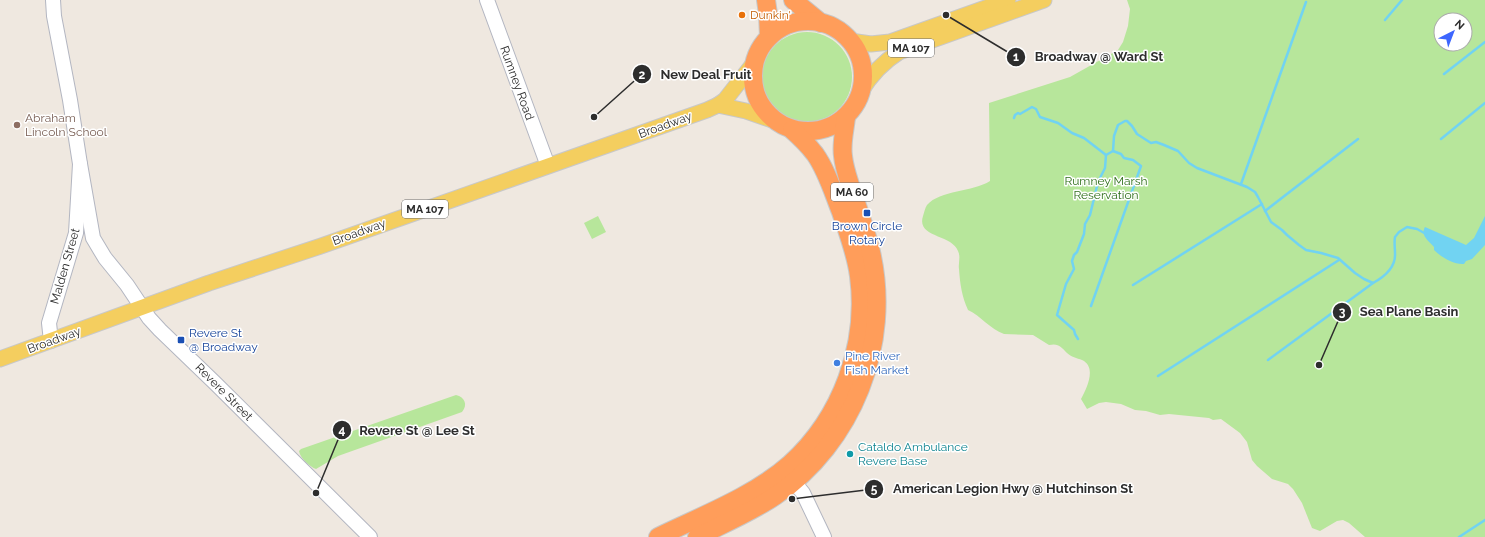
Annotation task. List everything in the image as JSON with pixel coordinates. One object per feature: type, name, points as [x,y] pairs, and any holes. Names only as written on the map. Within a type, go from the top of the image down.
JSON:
[{"type":"highway","points":[[766,0],[769,37]]},
{"type":"highway","name":"MA 60","points":[[697,537],[757,507],[775,496],[794,482],[821,454],[846,418],[865,377],[871,355],[875,332],[877,302],[874,265],[867,236],[846,172],[843,158],[846,117],[855,106],[861,91],[863,81],[862,67],[858,53],[850,41],[837,30],[821,23],[793,0]]},
{"type":"highway","points":[[769,37],[780,28],[793,23],[807,21],[821,23]]},
{"type":"highway","name":"MA 60","points":[[658,537],[748,493],[784,469],[805,449],[823,426],[837,401],[849,374],[857,345],[860,317],[860,288],[856,259],[824,169],[811,149],[792,130],[775,121],[764,111],[757,99],[752,78],[754,63],[758,52],[769,37]]},
{"type":"highway","points":[[792,130],[804,132],[821,130],[832,126],[846,117]]},
{"type":"main road","name":"MA 107","points":[[850,41],[871,44],[890,42],[1008,0]]},
{"type":"main road","name":"MA 107","points":[[861,91],[876,71],[891,57],[899,52],[1044,0]]},
{"type":"main road","name":"Broadway","points":[[0,359],[209,283],[321,246],[718,105],[729,95],[754,63]]},
{"type":"main road","name":"Broadway","points":[[718,105],[746,110],[775,121]]},
{"type":"street","name":"Malden Street","points":[[51,341],[49,323],[76,233],[80,164],[70,100],[54,16],[53,0]]},
{"type":"street","name":"Rumney Road","points":[[488,0],[548,166]]},
{"type":"street","name":"Revere Street","points":[[80,164],[93,238],[105,258],[127,285],[142,308],[160,330],[370,537]]},
{"type":"street","points":[[794,482],[803,493],[824,537]]},
{"type":"green space","name":"Rumney Marsh Reservation","points":[[1127,0],[1485,0],[1485,537],[1365,537],[1349,523],[1343,520],[1337,521],[1320,531],[1312,528],[1302,503],[1293,489],[1288,484],[1272,479],[1257,466],[1252,460],[1247,442],[1240,433],[1221,419],[1213,420],[1209,418],[1169,414],[1160,415],[1135,410],[1121,404],[1106,402],[1099,403],[1087,409],[1081,399],[1088,384],[1090,373],[1087,363],[1070,356],[1060,346],[1049,345],[1033,335],[1004,334],[999,332],[968,310],[961,285],[958,251],[949,241],[929,232],[925,228],[922,223],[926,206],[940,196],[983,185],[990,181],[989,103],[1070,77],[1118,50],[1123,42],[1128,26],[1130,9]]},
{"type":"green space","points":[[807,32],[824,35],[839,45],[849,60],[852,77],[849,94],[839,109],[824,119],[807,122],[790,119],[775,109],[765,94],[762,77],[765,60],[775,45],[790,35]]},
{"type":"green space","points":[[598,216],[606,232],[592,239],[584,223]]},
{"type":"green space","points":[[456,395],[462,398],[465,402],[465,407],[462,412],[338,456],[316,469],[306,462],[300,454],[299,451],[301,449]]},
{"type":"water","points":[[1485,216],[1485,245],[1472,259],[1466,261],[1464,264],[1452,262],[1440,255],[1434,250],[1434,247],[1424,236],[1425,227],[1466,245],[1474,238]]},
{"type":"waterway","points":[[1385,20],[1402,0]]},
{"type":"waterway","points":[[1241,184],[1306,2]]},
{"type":"waterway","points":[[1444,74],[1485,42]]},
{"type":"waterway","points":[[1441,139],[1485,103]]},
{"type":"waterway","points":[[1014,118],[1018,113],[1020,114],[1032,107],[1036,109],[1040,117],[1058,123],[1072,133],[1084,138],[1106,155],[1113,151],[1121,154],[1124,158],[1133,160],[1141,166],[1091,306]]},
{"type":"waterway","points":[[1113,151],[1114,136],[1118,125],[1127,121],[1137,134],[1151,143],[1156,142],[1178,151],[1189,163],[1197,168],[1247,187],[1255,192],[1271,222],[1299,245],[1306,250],[1338,258],[1355,273],[1373,283],[1385,275],[1394,263],[1395,237],[1399,232],[1407,227],[1417,229],[1426,234]]},
{"type":"waterway","points":[[1265,211],[1358,139]]},
{"type":"waterway","points":[[1078,339],[1074,330],[1057,315],[1066,284],[1074,269],[1072,261],[1084,234],[1085,224],[1090,215],[1098,182],[1105,168],[1106,155]]},
{"type":"waterway","points":[[1133,285],[1262,204]]},
{"type":"waterway","points":[[1158,376],[1339,260]]},
{"type":"waterway","points":[[1268,360],[1373,283]]},
{"type":"waterway","points":[[1459,537],[1485,520]]},
{"type":"place","name":"Dunkin'","points":[[742,15]]},
{"type":"place","name":"Broadway @ Ward St","points":[[946,15]]},
{"type":"place","name":"New Deal Fruit","points":[[594,117]]},
{"type":"place","name":"Abraham Lincoln School","points":[[17,125]]},
{"type":"place","name":"Brown Circle Rotary","points":[[867,213]]},
{"type":"place","name":"Revere St @ Broadway","points":[[181,340]]},
{"type":"place","name":"Pine River Fish Market","points":[[837,363]]},
{"type":"place","name":"Sea Plane Basin","points":[[1319,365]]},
{"type":"place","name":"Cataldo Ambulance Revere Base","points":[[850,454]]},
{"type":"place","name":"Revere St @ Lee St","points":[[316,493]]},
{"type":"place","name":"American Legion Hwy @ Hutchinson St","points":[[792,499]]}]
